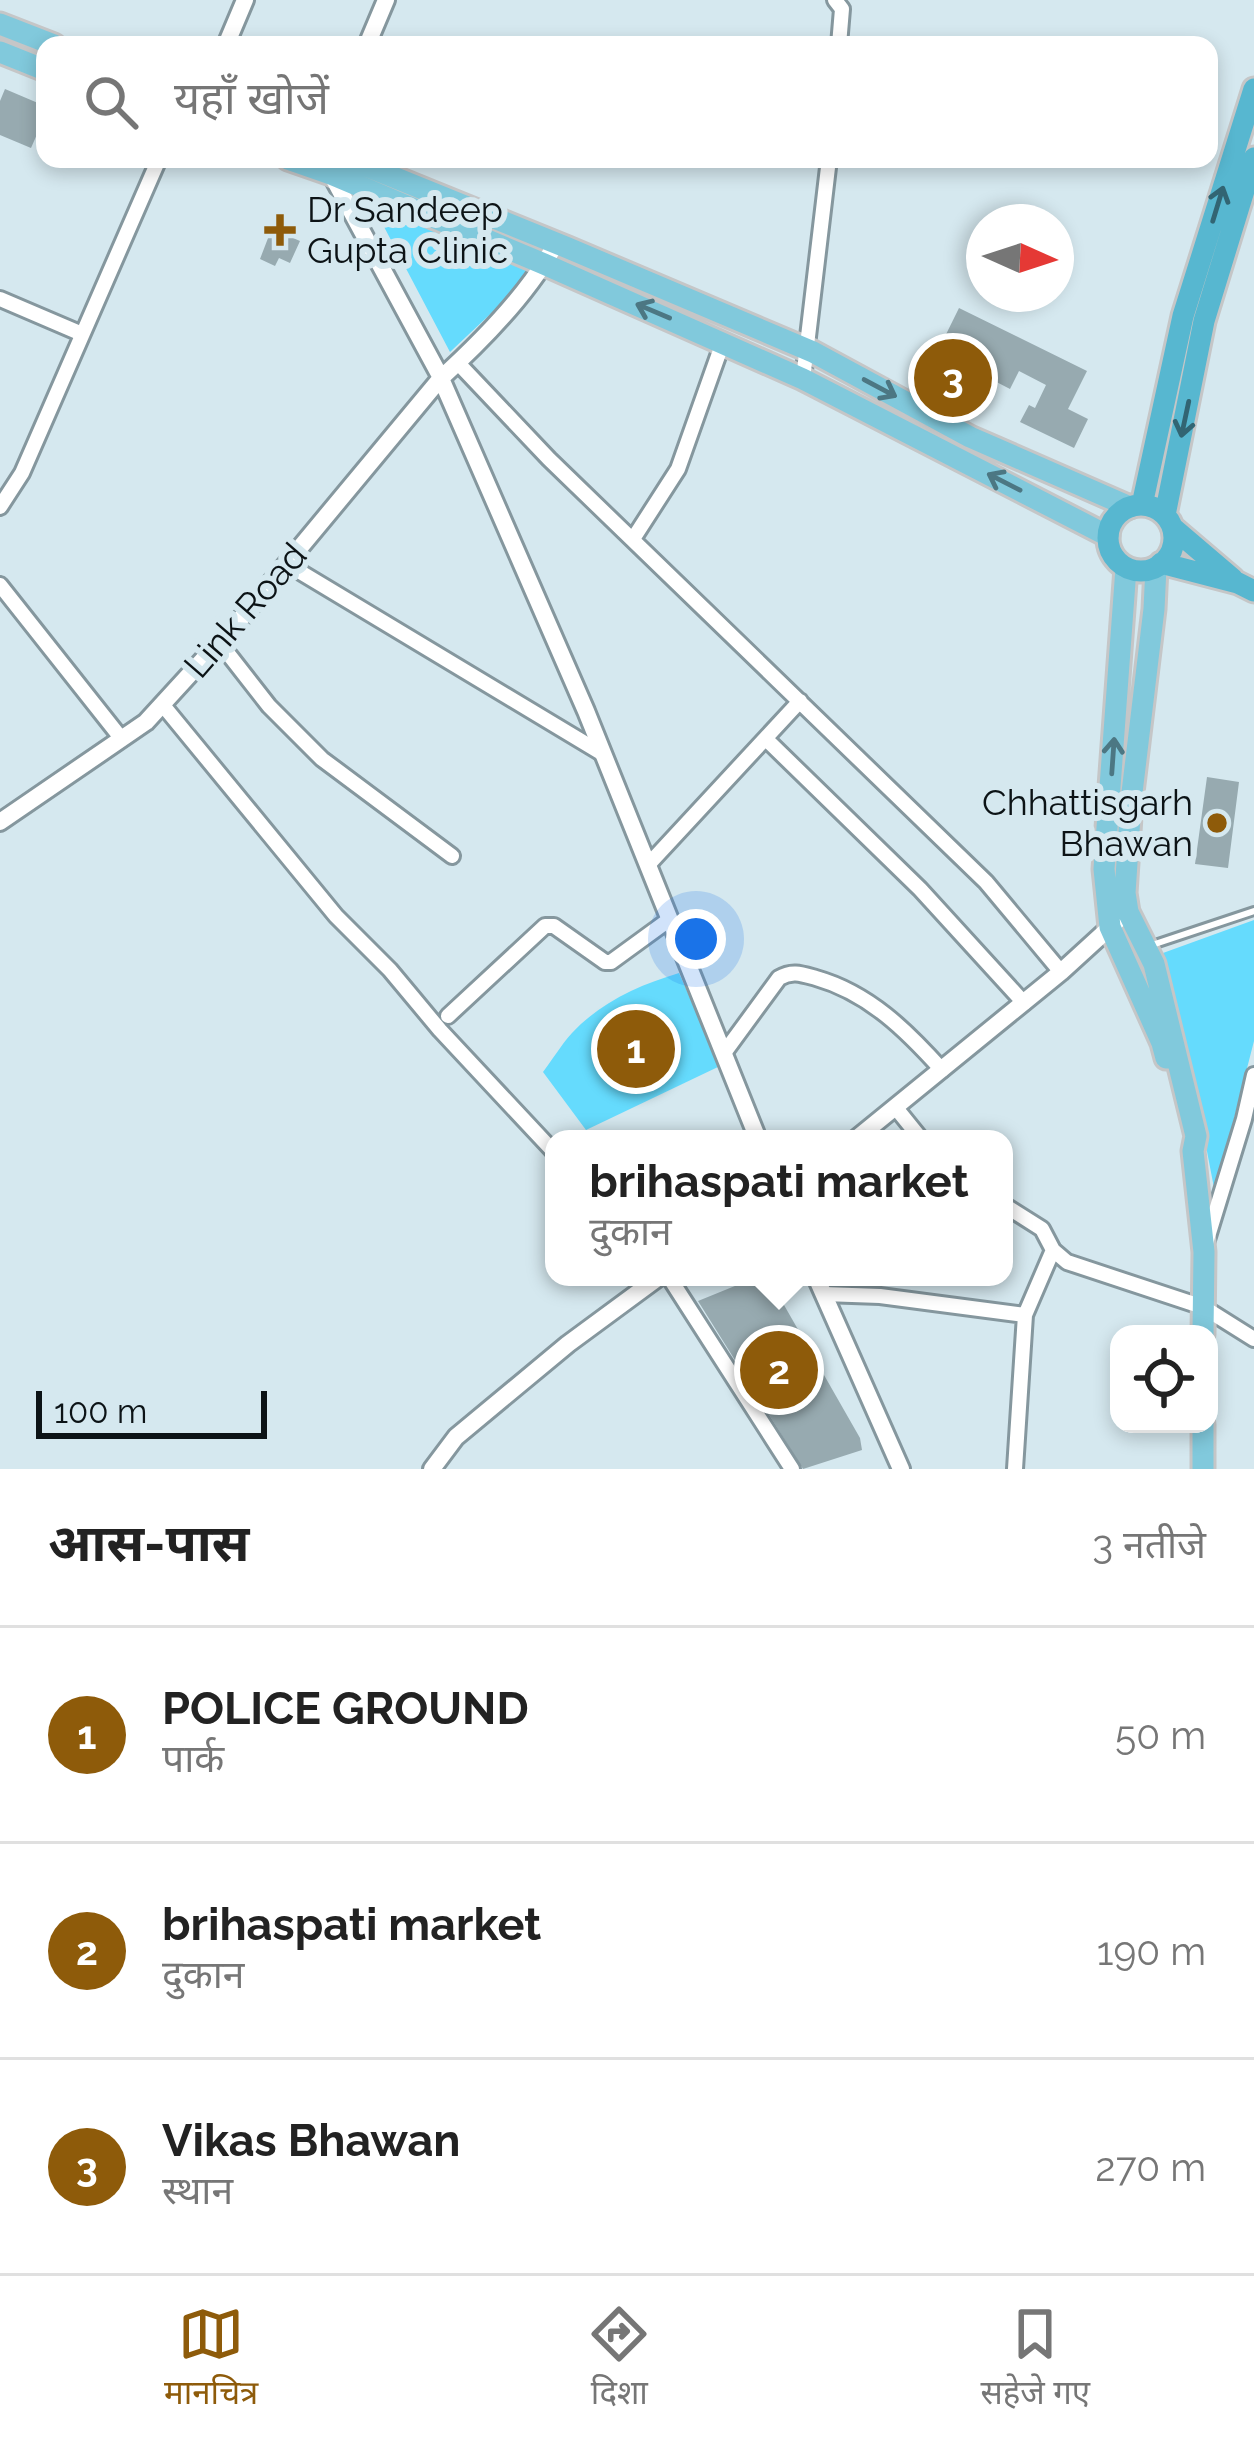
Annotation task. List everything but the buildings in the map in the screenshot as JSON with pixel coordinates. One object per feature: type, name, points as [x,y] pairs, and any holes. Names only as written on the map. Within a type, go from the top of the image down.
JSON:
[{"type":"highway","points":[[1136,506],[1183,316],[1254,89]]},
{"type":"highway","points":[[1246,587],[1168,521],[1155,508],[1136,506],[1119,513],[1108,536],[1116,560],[1126,568],[1142,571],[1159,565],[1171,552],[1174,539],[1168,521],[1204,321],[1254,158]]},
{"type":"highway","points":[[1159,565],[1246,587]]},
{"type":"main road","points":[[0,24],[36,38]]},
{"type":"main road","points":[[0,52],[36,66]]},
{"type":"main road","points":[[345,168],[539,262],[802,379],[1108,536]]},
{"type":"main road","points":[[348,168],[551,241],[808,349],[970,437],[1136,506]]},
{"type":"main road","points":[[1159,565],[1125,893],[1128,912],[1154,964],[1196,1136],[1193,1150],[1204,1252],[1203,1325]]},
{"type":"main road","points":[[1126,568],[1105,900],[1110,927],[1162,1042],[1187,1143],[1193,1150]]},
{"type":"main road","points":[[1203,1433],[1203,1469]]},
{"type":"street","points":[[230,36],[245,0]]},
{"type":"street","points":[[371,36],[386,0]]},
{"type":"street","points":[[839,36],[843,3]]},
{"type":"street","points":[[0,507],[22,473],[155,168]]},
{"type":"street","points":[[339,168],[440,379],[603,754],[754,1130]]},
{"type":"street","points":[[802,379],[828,168]]},
{"type":"street","name":"Link Road","points":[[0,822],[146,722],[440,379],[465,358],[551,241]]},
{"type":"street","points":[[0,298],[82,334]]},
{"type":"street","points":[[633,539],[678,469],[723,342]]},
{"type":"street","points":[[458,363],[549,459],[986,882],[1061,972]]},
{"type":"street","points":[[286,564],[603,754]]},
{"type":"street","points":[[0,585],[121,738]]},
{"type":"street","points":[[219,642],[269,706],[322,759],[452,856]]},
{"type":"street","points":[[648,865],[800,701]]},
{"type":"street","points":[[162,704],[336,916],[545,1142]]},
{"type":"street","points":[[766,740],[920,889],[1024,1003]]},
{"type":"street","points":[[868,1130],[1128,912]]},
{"type":"street","points":[[448,1016],[545,926],[554,926],[611,962],[670,919]]},
{"type":"street","points":[[724,1053],[779,978],[792,972],[827,981],[880,1009],[942,1070]]},
{"type":"street","points":[[1204,1252],[1249,1120],[1254,1075]]},
{"type":"street","points":[[896,1108],[914,1130]]},
{"type":"street","points":[[1013,1211],[1042,1229],[1053,1250],[1076,1267],[1203,1306],[1254,1339]]},
{"type":"street","points":[[1015,1469],[1025,1315],[1053,1250]]},
{"type":"street","points":[[432,1469],[455,1437],[647,1286]]},
{"type":"street","points":[[675,1286],[792,1469]]},
{"type":"street","points":[[820,1286],[1025,1315]]},
{"type":"street","points":[[820,1286],[901,1469]]},
{"type":"lane","points":[[1146,947],[1254,911]]},
{"type":"shaded area","points":[[372,204],[534,273],[450,352]]},
{"type":"shaded area","points":[[1254,920],[1254,1041],[1215,1193],[1163,953]]},
{"type":"shaded area","points":[[679,973],[720,1066],[586,1130],[543,1072],[572,1033],[595,1012],[635,989]]},
{"type":"place","name":"Dr Sandeep Gupta Clinic","points":[[280,230]]},
{"type":"place","name":"Vikas Bhawan","points":[[953,378]]},
{"type":"place","name":"Chhattisgarh Bhawan","points":[[1217,823]]},
{"type":"place","name":"POLICE GROUND","points":[[636,1049]]},
{"type":"place","name":"brihaspati market","points":[[779,1370]]}]
